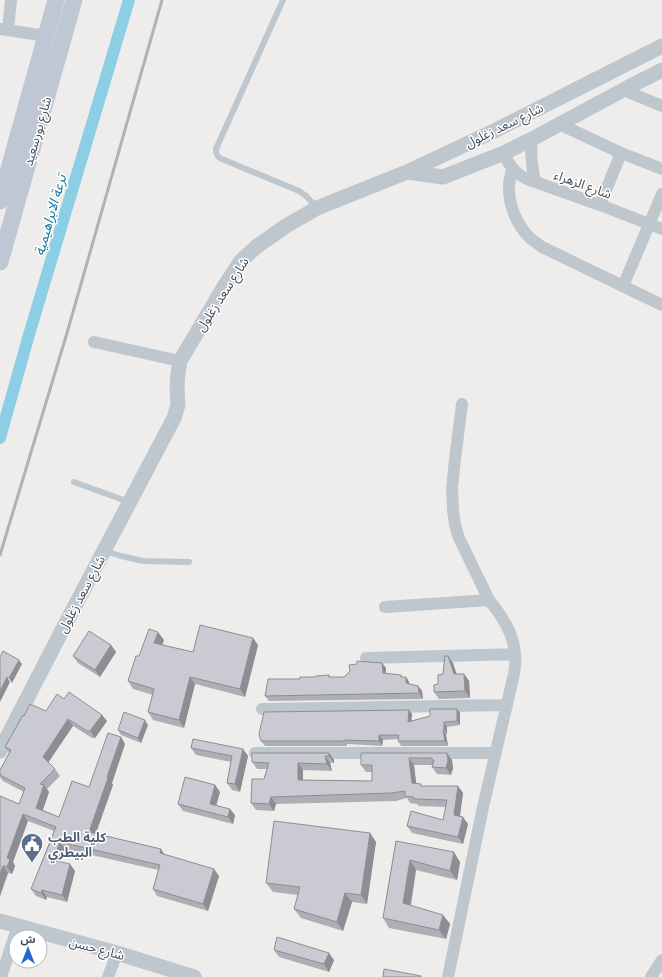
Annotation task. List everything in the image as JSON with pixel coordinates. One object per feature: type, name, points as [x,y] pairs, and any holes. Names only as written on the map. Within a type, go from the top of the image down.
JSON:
[{"type":"main road","name":"شارع بورسعيد","points":[[0,201],[56,0]]},
{"type":"main road","name":"شارع بورسعيد","points":[[0,262],[74,0]]},
{"type":"street","points":[[11,0],[4,29],[46,36]]},
{"type":"street","name":"شارع سعد زغلول","points":[[0,751],[65,624],[105,551],[174,418],[178,405],[177,387],[180,361],[241,261],[256,247],[286,226],[317,208],[407,172],[501,128],[662,46]]},
{"type":"street","name":"شارع سعد زغلول","points":[[407,172],[443,177],[504,153],[662,70]]},
{"type":"street","points":[[623,90],[662,106]]},
{"type":"street","points":[[574,91],[572,97],[573,104],[578,109],[586,110]]},
{"type":"street","points":[[551,103],[558,105],[562,112],[563,118],[559,124],[621,153],[662,169]]},
{"type":"street","points":[[532,139],[530,150],[535,182]]},
{"type":"street","points":[[504,153],[507,162],[512,169],[509,184],[510,199],[514,213],[517,220],[530,238],[542,247],[662,306]]},
{"type":"street","points":[[600,205],[621,153]]},
{"type":"street","name":"شارع الزهراء","points":[[512,169],[527,179],[662,229]]},
{"type":"street","points":[[623,286],[662,194]]},
{"type":"street","points":[[94,342],[180,361]]},
{"type":"street","points":[[448,977],[483,807],[514,674],[515,654],[513,638],[496,608],[489,600],[459,538],[455,525],[452,488],[462,404]]},
{"type":"street","points":[[385,607],[489,600]]},
{"type":"street","points":[[366,658],[515,654]]},
{"type":"street","points":[[262,709],[507,705]]},
{"type":"street","points":[[255,753],[496,753]]},
{"type":"street","name":"شارع حسن","points":[[0,921],[117,953],[194,977]]},
{"type":"street","points":[[2,977],[18,926]]},
{"type":"street","points":[[108,977],[117,953]]},
{"type":"street","points":[[651,977],[662,961]]},
{"type":"lane","points":[[283,0],[216,149],[216,153],[218,158],[299,191],[317,208]]},
{"type":"lane","points":[[74,482],[130,502]]},
{"type":"lane","points":[[105,551],[143,561],[189,562]]},
{"type":"building","points":[[200,625],[253,638],[240,689],[190,677],[179,720],[148,712],[154,689],[128,681],[136,656],[139,656],[149,629],[158,632],[154,643],[193,652]]},
{"type":"building","points":[[89,631],[111,645],[95,670],[73,656]]},
{"type":"building","points":[[3,651],[19,660],[9,678],[7,677],[0,691],[0,657]]},
{"type":"building","points":[[445,656],[448,656],[454,674],[464,674],[465,691],[434,692],[434,685],[438,684],[438,675],[443,674]]},
{"type":"building","points":[[357,661],[382,663],[383,673],[406,677],[406,683],[418,686],[419,693],[265,696],[268,679],[300,679],[300,677],[329,675],[329,677],[344,677],[350,671],[349,665],[357,664]]},
{"type":"building","points":[[69,692],[102,715],[90,731],[87,731],[68,719],[43,757],[55,769],[40,784],[44,785],[36,808],[59,817],[72,781],[89,787],[108,733],[121,737],[89,832],[161,849],[160,853],[214,869],[203,904],[153,889],[160,865],[60,842],[53,860],[70,864],[62,895],[42,890],[41,893],[31,889],[56,827],[23,814],[7,858],[10,859],[7,867],[3,866],[0,875],[0,796],[19,804],[25,788],[0,775],[0,770],[11,750],[5,747],[30,704],[46,711],[57,694],[64,699]]},
{"type":"building","points":[[430,709],[457,709],[457,721],[444,722],[443,731],[445,741],[398,741],[399,735],[379,735],[379,741],[261,741],[259,734],[264,712],[409,710],[408,722],[430,716]]},
{"type":"building","points":[[124,712],[145,720],[138,738],[118,730]]},
{"type":"building","points":[[193,739],[243,749],[235,784],[227,783],[232,756],[191,748]]},
{"type":"building","points":[[252,753],[329,753],[329,756],[325,756],[327,764],[298,763],[298,780],[372,781],[372,765],[361,765],[361,753],[447,753],[448,761],[446,768],[432,767],[434,760],[432,760],[432,758],[409,758],[412,783],[421,784],[421,786],[458,786],[454,815],[463,817],[458,837],[407,826],[411,811],[443,820],[447,800],[414,799],[414,797],[405,796],[405,791],[391,793],[271,797],[269,804],[251,803],[252,779],[264,779],[269,763],[252,762]]},
{"type":"building","points":[[185,777],[215,785],[210,804],[230,809],[228,817],[178,804]]},
{"type":"building","points":[[274,821],[370,833],[361,895],[345,893],[337,922],[294,909],[300,887],[266,883]]},
{"type":"building","points":[[396,841],[454,852],[450,871],[410,860],[403,903],[443,915],[439,930],[383,918]]},
{"type":"building","points":[[277,937],[329,953],[324,964],[274,950]]},
{"type":"building","points":[[384,969],[421,976],[421,977],[383,977]]},
{"type":"waterway","name":"ترعة الابراهيمية","points":[[0,438],[28,338],[129,0]]},
{"type":"railway","points":[[0,555],[67,333],[162,0]]},
{"type":"place","name":"كلية الطب البيطري","points":[[32,864]]}]
